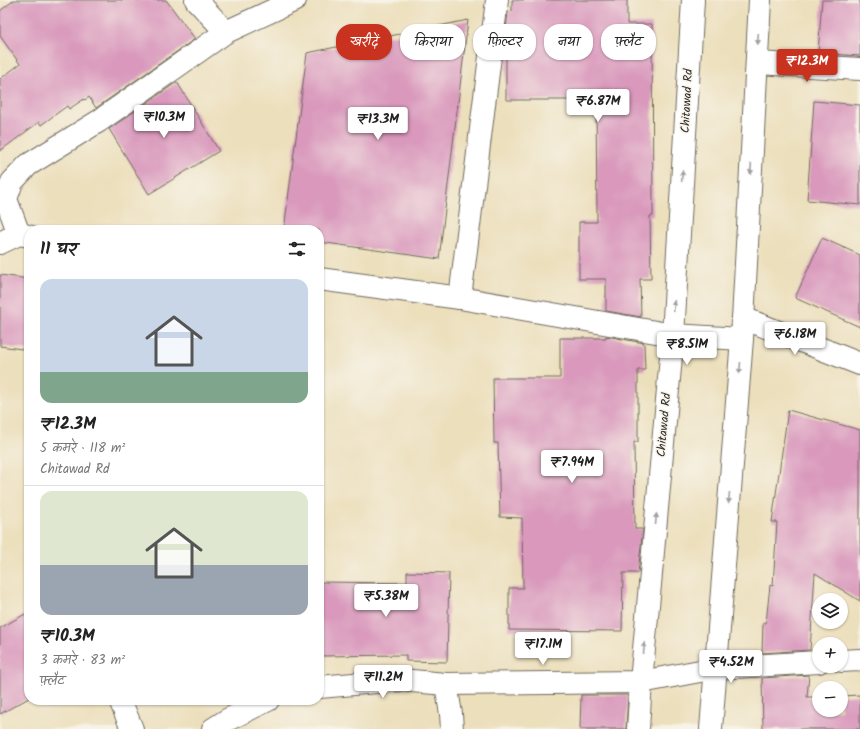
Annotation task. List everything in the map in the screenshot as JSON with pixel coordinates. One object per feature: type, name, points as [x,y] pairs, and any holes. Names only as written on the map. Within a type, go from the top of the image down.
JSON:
[{"type":"street","points":[[196,0],[226,32]]},
{"type":"street","points":[[16,237],[6,199],[12,182],[28,165],[99,121],[226,32],[295,0]]},
{"type":"street","points":[[460,298],[497,0]]},
{"type":"street","name":"Chitawad Rd","points":[[638,729],[673,335],[692,0]]},
{"type":"street","points":[[712,729],[742,339],[760,0]]},
{"type":"street","points":[[757,63],[860,69]]},
{"type":"street","points":[[324,280],[460,298],[673,335],[742,339]]},
{"type":"street","points":[[743,318],[860,364]]},
{"type":"street","points":[[848,661],[860,660]]},
{"type":"street","points":[[324,687],[400,680],[446,684],[641,682],[716,668],[812,662]]},
{"type":"street","points":[[446,684],[452,729]]},
{"type":"street","points":[[122,705],[132,729]]},
{"type":"street","points":[[212,729],[226,720],[258,705]]},
{"type":"building","points":[[14,0],[166,0],[195,39],[96,108],[89,97],[69,109],[67,106],[41,125],[39,122],[0,151],[0,79],[20,64],[0,36],[0,11]]},
{"type":"building","points":[[512,0],[627,0],[627,24],[601,24],[601,60],[652,60],[653,216],[650,216],[651,279],[640,279],[641,317],[606,311],[606,279],[579,279],[579,222],[597,222],[596,100],[506,100],[506,60],[536,60],[536,24],[507,24],[508,12],[512,11]]},
{"type":"building","points":[[822,0],[860,0],[860,56],[818,53]]},
{"type":"building","points":[[468,20],[465,45],[465,24],[448,24]]},
{"type":"building","points":[[400,34],[400,60],[463,60],[439,259],[324,243],[324,225],[285,225],[307,53],[336,47],[336,60],[392,60],[392,36]]},
{"type":"building","points":[[177,82],[219,151],[149,194],[109,129]]},
{"type":"building","points":[[814,101],[860,105],[860,205],[807,200]]},
{"type":"building","points":[[822,238],[860,255],[860,327],[795,298]]},
{"type":"building","points":[[0,275],[24,278],[24,349],[0,346]]},
{"type":"building","points":[[606,336],[644,343],[645,370],[638,370],[638,442],[634,442],[635,529],[643,529],[638,573],[623,573],[622,631],[509,630],[509,588],[523,588],[522,518],[500,517],[498,443],[494,443],[493,378],[560,378],[560,338],[606,338]]},
{"type":"building","points":[[788,410],[860,430],[860,601],[815,573],[814,593],[812,593],[810,650],[762,653],[763,623],[766,623],[770,585],[773,586],[777,522],[772,522]]},
{"type":"building","points":[[407,572],[449,573],[447,662],[406,661],[406,655],[324,656],[324,582],[407,583]]},
{"type":"building","points":[[24,615],[24,701],[0,714],[0,628]]},
{"type":"building","points":[[809,675],[807,697],[812,697],[812,717],[848,717],[848,696],[860,695],[860,729],[763,729],[762,678]]},
{"type":"building","points":[[581,695],[628,695],[626,729],[580,729]]}]
